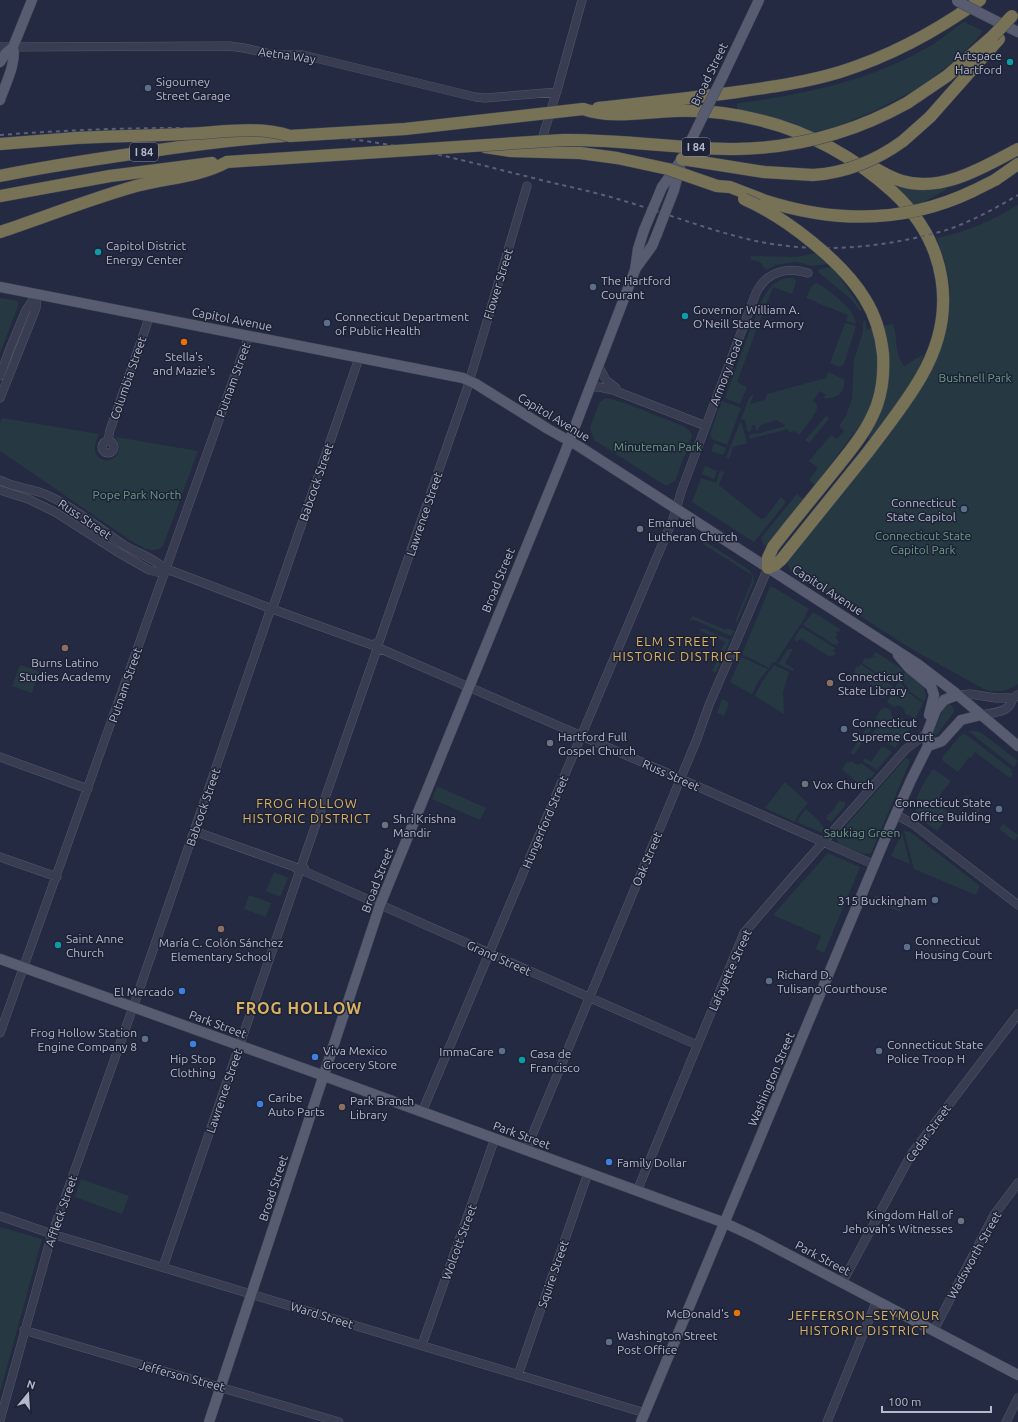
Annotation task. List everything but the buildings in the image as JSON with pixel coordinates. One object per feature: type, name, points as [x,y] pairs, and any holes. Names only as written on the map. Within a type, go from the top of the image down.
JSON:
[{"type":"highway","name":"I 84","points":[[0,176],[59,165],[234,141],[419,128],[764,88],[802,82],[872,61],[905,46],[939,28],[980,0]]},
{"type":"highway","points":[[682,159],[764,172],[813,175],[835,172],[857,166],[882,155],[903,141],[930,117],[1015,13]]},
{"type":"highway","name":"I 84","points":[[0,196],[56,185],[128,174],[227,162],[536,141],[578,139],[712,148],[762,147],[795,143],[839,132],[877,118],[907,103],[947,76],[996,37]]},
{"type":"highway","points":[[477,145],[507,151],[580,153],[620,158],[668,169],[717,186],[752,203],[779,219],[811,242],[839,267],[858,288],[867,303],[877,326],[883,354],[881,392],[878,404],[869,424],[848,454],[774,547],[768,558],[768,568],[776,564],[784,557],[867,452],[922,377],[932,355],[942,317],[943,288],[940,267],[933,247],[917,219],[900,199],[882,182],[862,167],[809,137],[777,125],[723,113],[684,111],[611,114],[583,109]]},
{"type":"highway","points":[[0,144],[76,138],[176,135],[253,130],[271,131],[290,136]]},
{"type":"highway","points":[[824,145],[848,154],[896,180],[921,184],[937,183],[955,179],[1018,149]]},
{"type":"highway","points":[[0,232],[123,190],[198,173],[227,162]]},
{"type":"highway","points":[[717,186],[730,187],[790,208],[821,214],[848,217],[893,215],[916,211],[950,201],[973,192],[995,180],[1018,164]]},
{"type":"main road","points":[[1,99],[14,59],[13,47],[32,0]]},
{"type":"main road","name":"Broad Street","points":[[635,270],[652,246],[674,190],[682,159],[759,0]]},
{"type":"main road","points":[[956,0],[1018,32]]},
{"type":"main road","points":[[0,62],[6,53],[13,47]]},
{"type":"main road","name":"Broad Street","points":[[209,1422],[380,905],[569,442],[635,270],[638,249],[644,230],[665,181],[682,159]]},
{"type":"main road","name":"Capitol Avenue","points":[[0,287],[463,378],[569,442],[580,447],[676,510],[923,667],[1018,746]]},
{"type":"main road","points":[[892,647],[906,664],[927,681],[934,695],[915,771]]},
{"type":"main road","points":[[957,695],[945,699],[940,703],[936,710],[925,735],[928,746],[942,741],[961,720],[981,715]]},
{"type":"main road","name":"Washington Street","points":[[643,1417],[895,814],[928,746]]},
{"type":"main road","name":"Park Street","points":[[0,959],[133,1006],[725,1223],[877,1300],[1018,1375]]},
{"type":"street","points":[[542,139],[557,92],[582,0]]},
{"type":"street","name":"Aetna Way","points":[[0,48],[235,47],[275,55],[301,54],[475,97],[485,98],[557,92]]},
{"type":"street","name":"Flower Street","points":[[469,381],[527,186]]},
{"type":"street","name":"Armory Road","points":[[676,510],[682,489],[760,287],[769,277],[785,270],[808,272]]},
{"type":"street","points":[[0,376],[26,310],[37,294]]},
{"type":"street","points":[[0,398],[36,308],[37,294]]},
{"type":"street","name":"Columbia Street","points":[[108,441],[110,430],[148,316]]},
{"type":"street","name":"Putnam Street","points":[[0,1033],[249,336]]},
{"type":"street","name":"Babcock Street","points":[[133,1006],[269,614],[270,606],[359,358]]},
{"type":"street","points":[[598,365],[606,380],[623,394]]},
{"type":"street","name":"Lawrence Street","points":[[163,1267],[469,381]]},
{"type":"street","points":[[590,387],[608,389],[623,394],[706,426]]},
{"type":"street","name":"Russ Street","points":[[0,480],[40,492],[54,499],[123,544],[158,563],[166,570]]},
{"type":"street","name":"Russ Street","points":[[0,490],[28,499],[55,512],[109,547],[149,570],[157,572],[166,570],[172,571],[270,606],[275,610],[377,647],[468,688],[681,779],[874,865]]},
{"type":"street","name":"Hungerford Street","points":[[422,1112],[676,510]]},
{"type":"street","name":"Oak Street","points":[[526,1150],[681,779],[709,705],[768,568]]},
{"type":"street","points":[[957,695],[970,694],[996,698],[1016,696]]},
{"type":"street","points":[[981,715],[1004,710],[1016,696]]},
{"type":"street","name":"Lafayette Street","points":[[637,1191],[744,933],[762,910],[906,749],[925,735]]},
{"type":"street","points":[[0,757],[88,789]]},
{"type":"street","points":[[895,814],[913,824],[1018,905]]},
{"type":"street","name":"Grand Street","points":[[194,831],[301,869],[697,1045]]},
{"type":"street","points":[[0,857],[57,877]]},
{"type":"street","name":"Affleck Street","points":[[0,1420],[52,1234],[133,1006]]},
{"type":"street","name":"Cedar Street","points":[[842,1283],[912,1153],[1018,1014]]},
{"type":"street","name":"Wolcott Street","points":[[422,1345],[495,1138]]},
{"type":"street","name":"Squire Street","points":[[518,1375],[588,1173]]},
{"type":"street","name":"Wadsworth Street","points":[[934,1330],[994,1215],[1018,1183]]},
{"type":"street","name":"Ward Street","points":[[0,1216],[52,1234],[518,1375],[643,1417]]},
{"type":"street","points":[[827,1422],[877,1300]]},
{"type":"street","name":"Jefferson Street","points":[[24,1330],[118,1359],[339,1422]]},
{"type":"street","points":[[1006,1422],[1018,1398]]},
{"type":"green space","points":[[964,22],[983,31],[977,39],[954,61],[917,89],[876,110],[836,127],[813,132],[793,123],[737,109],[737,104],[739,103],[814,90],[838,84],[886,68],[932,45]]},
{"type":"green space","points":[[886,181],[915,188],[928,189],[945,187],[947,189],[915,207]]},
{"type":"green space","name":"Connecticut State Capitol Park","points":[[1018,205],[1018,684],[1006,690],[988,691],[915,651],[794,574],[789,567],[788,559],[931,370],[945,334],[948,322],[950,296],[946,267],[937,238],[979,225]]},
{"type":"green space","points":[[817,253],[828,264],[812,266],[797,262],[776,265],[766,270],[760,262],[750,259],[751,256],[796,257]]},
{"type":"green space","points":[[831,267],[835,270],[862,310],[860,311],[851,299],[818,272],[819,269]]},
{"type":"green space","points":[[787,278],[794,278],[796,282],[792,294],[773,287],[758,325],[753,324],[761,302],[768,290],[773,285]]},
{"type":"green space","points":[[815,283],[828,290],[850,310],[856,324],[846,321],[848,315],[806,298],[811,287]]},
{"type":"green space","points":[[0,298],[18,301],[18,306],[0,353]]},
{"type":"green space","points":[[865,320],[867,329],[872,328],[876,342],[878,367],[875,393],[866,417],[815,485],[809,480],[818,468],[809,461],[831,435],[837,439],[844,431],[839,426],[846,416],[852,399],[854,360],[863,332],[863,322]]},
{"type":"green space","points":[[845,323],[856,326],[844,364],[840,367],[830,363]]},
{"type":"green space","points":[[893,324],[897,351],[904,366],[924,354],[918,371],[908,388],[870,440],[868,438],[880,413],[884,399],[882,326]]},
{"type":"green space","points":[[752,325],[757,328],[737,382],[747,387],[740,404],[725,398]]},
{"type":"green space","points":[[828,372],[844,379],[842,392],[836,397],[823,398],[826,395],[820,391],[813,401],[817,405],[816,412],[799,435],[794,431],[789,433],[788,429],[750,439],[749,435],[785,426],[776,420],[761,425],[757,431],[755,425],[752,425],[751,431],[748,432],[745,420],[741,419],[750,396],[754,395],[750,404],[765,400],[767,394],[826,378]]},
{"type":"green space","name":"Minuteman Park","points":[[608,398],[630,405],[685,427],[690,431],[692,436],[675,481],[666,486],[594,440],[590,427],[600,402]]},
{"type":"green space","points":[[722,401],[741,408],[727,445],[712,439],[710,434]]},
{"type":"green space","points":[[826,416],[829,418],[828,420],[809,443],[805,440]]},
{"type":"green space","name":"Pope Park North","points":[[2,418],[99,434],[95,444],[95,450],[99,458],[103,460],[111,459],[117,454],[119,446],[116,437],[198,451],[163,546],[159,549],[151,550],[133,542],[0,451],[0,423]]},
{"type":"green space","points":[[740,422],[742,424],[747,443],[733,447],[729,459],[726,458]]},
{"type":"green space","points":[[714,443],[726,448],[723,455],[711,451]]},
{"type":"green space","points":[[705,466],[717,471],[714,479],[702,474]]},
{"type":"green space","points":[[720,471],[724,472],[719,485],[761,519],[765,518],[781,497],[786,502],[754,542],[692,502],[701,478],[716,483]]},
{"type":"green space","points":[[797,494],[803,499],[769,542],[764,546],[761,538]]},
{"type":"green space","points":[[703,540],[749,570],[753,576],[754,582],[737,622],[735,621],[752,581],[752,575],[703,544]]},
{"type":"green space","points":[[770,587],[773,587],[809,609],[775,663],[773,662],[769,668],[742,654]]},
{"type":"green space","points":[[813,612],[840,629],[839,633],[836,631],[835,632],[837,634],[836,638],[839,642],[836,646],[803,625]]},
{"type":"green space","points":[[693,614],[693,616],[726,630],[727,628],[734,631],[731,636],[694,620],[690,621]]},
{"type":"green space","points":[[803,628],[835,648],[833,651],[836,653],[830,657],[801,639],[796,642],[794,639],[800,629]]},
{"type":"green space","points":[[704,629],[730,640],[716,672],[712,671],[725,642],[699,630]]},
{"type":"green space","points":[[788,649],[792,649],[792,651],[785,663],[794,669],[793,671],[778,664]]},
{"type":"green space","points":[[876,652],[903,670],[894,684],[862,663],[865,658],[869,659],[873,656],[876,658],[873,655]]},
{"type":"green space","points":[[741,657],[768,669],[759,680],[752,694],[730,682]]},
{"type":"green space","points":[[860,664],[892,685],[893,687],[886,697],[879,698],[883,692],[854,674],[856,666],[858,668]]},
{"type":"green space","points":[[20,665],[39,671],[32,693],[12,686]]},
{"type":"green space","points":[[774,665],[789,672],[783,692],[784,714],[755,696],[762,682]]},
{"type":"green space","points":[[907,672],[924,687],[926,696],[924,702],[909,691],[906,685],[900,680],[904,673]]},
{"type":"green space","points":[[899,681],[909,693],[923,703],[915,720],[911,716],[905,714],[902,707],[894,707],[887,702]]},
{"type":"green space","points":[[722,699],[729,704],[724,716],[717,713]]},
{"type":"green space","points":[[946,704],[953,707],[954,712],[932,741],[930,739]]},
{"type":"green space","points":[[885,707],[891,711],[894,718],[902,718],[907,723],[912,724],[895,748],[873,733],[877,726],[873,723],[881,709],[882,710]]},
{"type":"green space","points":[[869,724],[873,726],[854,755],[849,752],[851,752]]},
{"type":"green space","points":[[968,731],[977,731],[1018,761],[1014,767]]},
{"type":"green space","points":[[964,733],[1012,770],[1011,772],[1013,774],[1010,778],[975,752],[971,758],[969,757],[958,772],[943,761],[942,758],[958,738]]},
{"type":"green space","points":[[882,746],[892,752],[877,770],[863,761],[865,758],[871,762]]},
{"type":"green space","name":"Saukiag Green","points":[[907,758],[910,761],[871,853],[864,854],[839,844],[837,839],[838,835]]},
{"type":"green space","points":[[850,761],[858,765],[861,763],[875,773],[862,787],[842,769],[847,762],[849,763]]},
{"type":"green space","points":[[933,769],[951,781],[939,796],[940,797],[936,803],[950,814],[937,831],[918,815],[916,810],[917,797]]},
{"type":"green space","points":[[785,782],[808,803],[798,815],[795,822],[765,808]]},
{"type":"green space","points":[[437,786],[486,808],[480,820],[432,799]]},
{"type":"green space","points":[[966,795],[982,807],[978,813],[962,800]]},
{"type":"green space","points":[[839,801],[845,802],[845,806],[831,822],[826,819],[827,816]]},
{"type":"green space","points":[[806,809],[824,828],[822,832],[797,822]]},
{"type":"green space","points":[[1003,824],[1018,835],[1015,841],[999,829]]},
{"type":"green space","points":[[904,831],[910,832],[980,886],[976,895],[914,869]]},
{"type":"green space","points":[[902,833],[910,864],[891,856]]},
{"type":"green space","points":[[828,853],[860,867],[824,953],[816,949],[821,936],[773,915]]},
{"type":"green space","points":[[274,872],[288,878],[280,897],[266,891]]},
{"type":"green space","points":[[249,895],[271,903],[266,917],[244,909]]},
{"type":"green space","points":[[875,895],[901,908],[901,912],[872,901]]},
{"type":"green space","points":[[81,1179],[129,1196],[122,1214],[75,1197]]},
{"type":"green space","points":[[0,1227],[42,1239],[0,1392]]},
{"type":"railway","points":[[0,135],[102,129],[204,128],[255,130],[357,140],[407,148],[453,158],[610,197],[739,237],[779,245],[803,247],[826,248],[874,245],[920,237],[943,231],[972,220],[1018,195]]},
{"type":"place","name":"Artspace Hartford","points":[[1010,62]]},
{"type":"place","name":"Sigourney Street Garage","points":[[148,88]]},
{"type":"place","name":"Capitol District Energy Center","points":[[98,252]]},
{"type":"place","name":"The Hartford Courant","points":[[593,287]]},
{"type":"place","name":"Governor William A. O'Neill State Armory","points":[[685,316]]},
{"type":"place","name":"Connecticut Department of Public Health","points":[[327,323]]},
{"type":"place","name":"Stella's and Mazie's","points":[[184,342]]},
{"type":"place","name":"Connecticut State Capitol","points":[[964,509]]},
{"type":"place","name":"Emanuel Lutheran Church","points":[[640,529]]},
{"type":"place","name":"Burns Latino Studies Academy","points":[[65,648]]},
{"type":"place","name":"Connecticut State Library","points":[[830,683]]},
{"type":"place","name":"Connecticut Supreme Court","points":[[844,729]]},
{"type":"place","name":"Hartford Full Gospel Church","points":[[550,743]]},
{"type":"place","name":"Vox Church","points":[[805,784]]},
{"type":"place","name":"Connecticut State Office Building","points":[[999,809]]},
{"type":"place","name":"Shri Krishna Mandir","points":[[385,825]]},
{"type":"place","name":"315 Buckingham","points":[[935,900]]},
{"type":"place","name":"María C. Colón Sánchez Elementary School","points":[[221,929]]},
{"type":"place","name":"Saint Anne Church","points":[[58,945]]},
{"type":"place","name":"Connecticut Housing Court","points":[[907,947]]},
{"type":"place","name":"Richard D. Tulisano Courthouse","points":[[769,981]]},
{"type":"place","name":"El Mercado","points":[[182,991]]},
{"type":"place","name":"Frog Hollow Station Engine Company 8","points":[[145,1039]]},
{"type":"place","name":"Hip Stop Clothing","points":[[193,1044]]},
{"type":"place","name":"ImmaCare","points":[[502,1051]]},
{"type":"place","name":"Connecticut State Police Troop H","points":[[879,1051]]},
{"type":"place","name":"Viva Mexico Grocery Store","points":[[315,1057]]},
{"type":"place","name":"Casa de Francisco","points":[[522,1060]]},
{"type":"place","name":"Caribe Auto Parts","points":[[260,1104]]},
{"type":"place","name":"Park Branch Library","points":[[342,1107]]},
{"type":"place","name":"Family Dollar","points":[[609,1162]]},
{"type":"place","name":"Kingdom Hall of Jehovah's Witnesses","points":[[961,1221]]},
{"type":"place","name":"McDonald's","points":[[737,1313]]},
{"type":"place","name":"Washington Street Post Office","points":[[609,1342]]},
{"type":"district","name":"ELM STREET HISTORIC DISTRICT","points":[[677,648]]},
{"type":"district","name":"FROG HOLLOW HISTORIC DISTRICT","points":[[307,810]]},
{"type":"district","name":"FROG HOLLOW","points":[[299,1008]]},
{"type":"district","name":"JEFFERSON–SEYMOUR HISTORIC DISTRICT","points":[[864,1322]]},
{"type":"park label","name":"Bushnell Park","points":[[975,377]]}]
